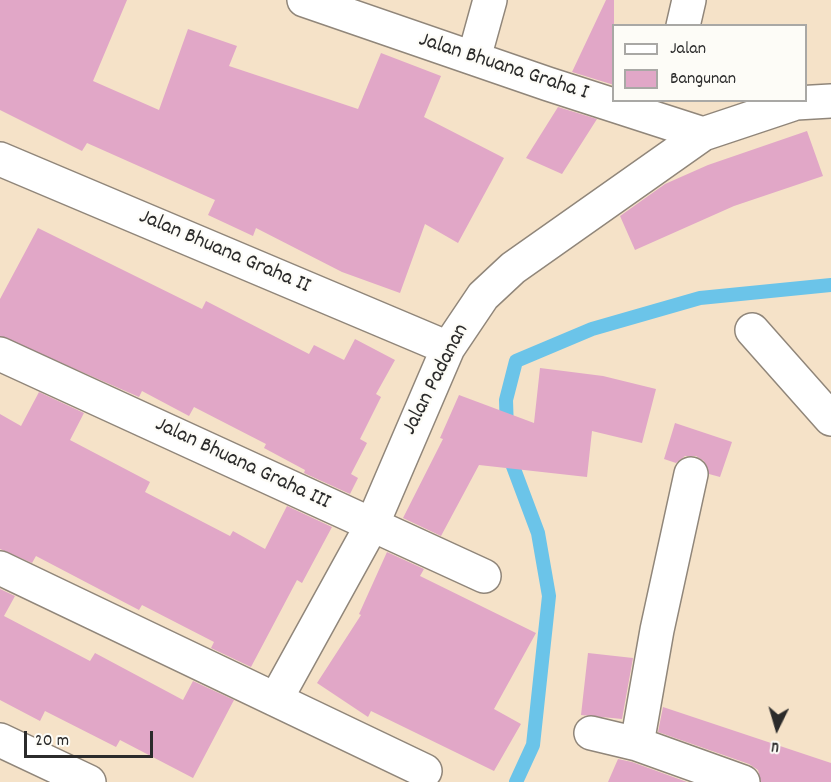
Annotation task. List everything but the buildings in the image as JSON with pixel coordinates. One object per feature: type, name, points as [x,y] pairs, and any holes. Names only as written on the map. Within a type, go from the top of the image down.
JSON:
[{"type":"street","name":"Jalan Bhuana Graha I","points":[[304,0],[474,58],[612,96]]},
{"type":"street","points":[[474,58],[490,0]]},
{"type":"street","points":[[683,24],[689,0]]},
{"type":"street","name":"Jalan Padanan","points":[[276,699],[372,525],[448,348],[483,296],[513,268],[704,134],[796,103],[831,100]]},
{"type":"street","name":"Jalan Bhuana Graha I","points":[[635,102],[661,109],[704,134]]},
{"type":"street","name":"Jalan Bhuana Graha II","points":[[0,159],[448,348]]},
{"type":"street","points":[[752,330],[831,419]]},
{"type":"street","name":"Jalan Bhuana Graha III","points":[[0,354],[484,576]]},
{"type":"street","points":[[637,744],[657,630],[691,474]]},
{"type":"street","points":[[0,568],[425,771]]},
{"type":"street","points":[[591,733],[637,744],[743,782]]},
{"type":"street","points":[[0,740],[88,782]]},
{"type":"waterway","points":[[507,431],[506,400],[516,361],[592,329],[700,298],[831,285]]},
{"type":"waterway","points":[[508,453],[538,533],[549,596],[533,745],[516,782]]}]
